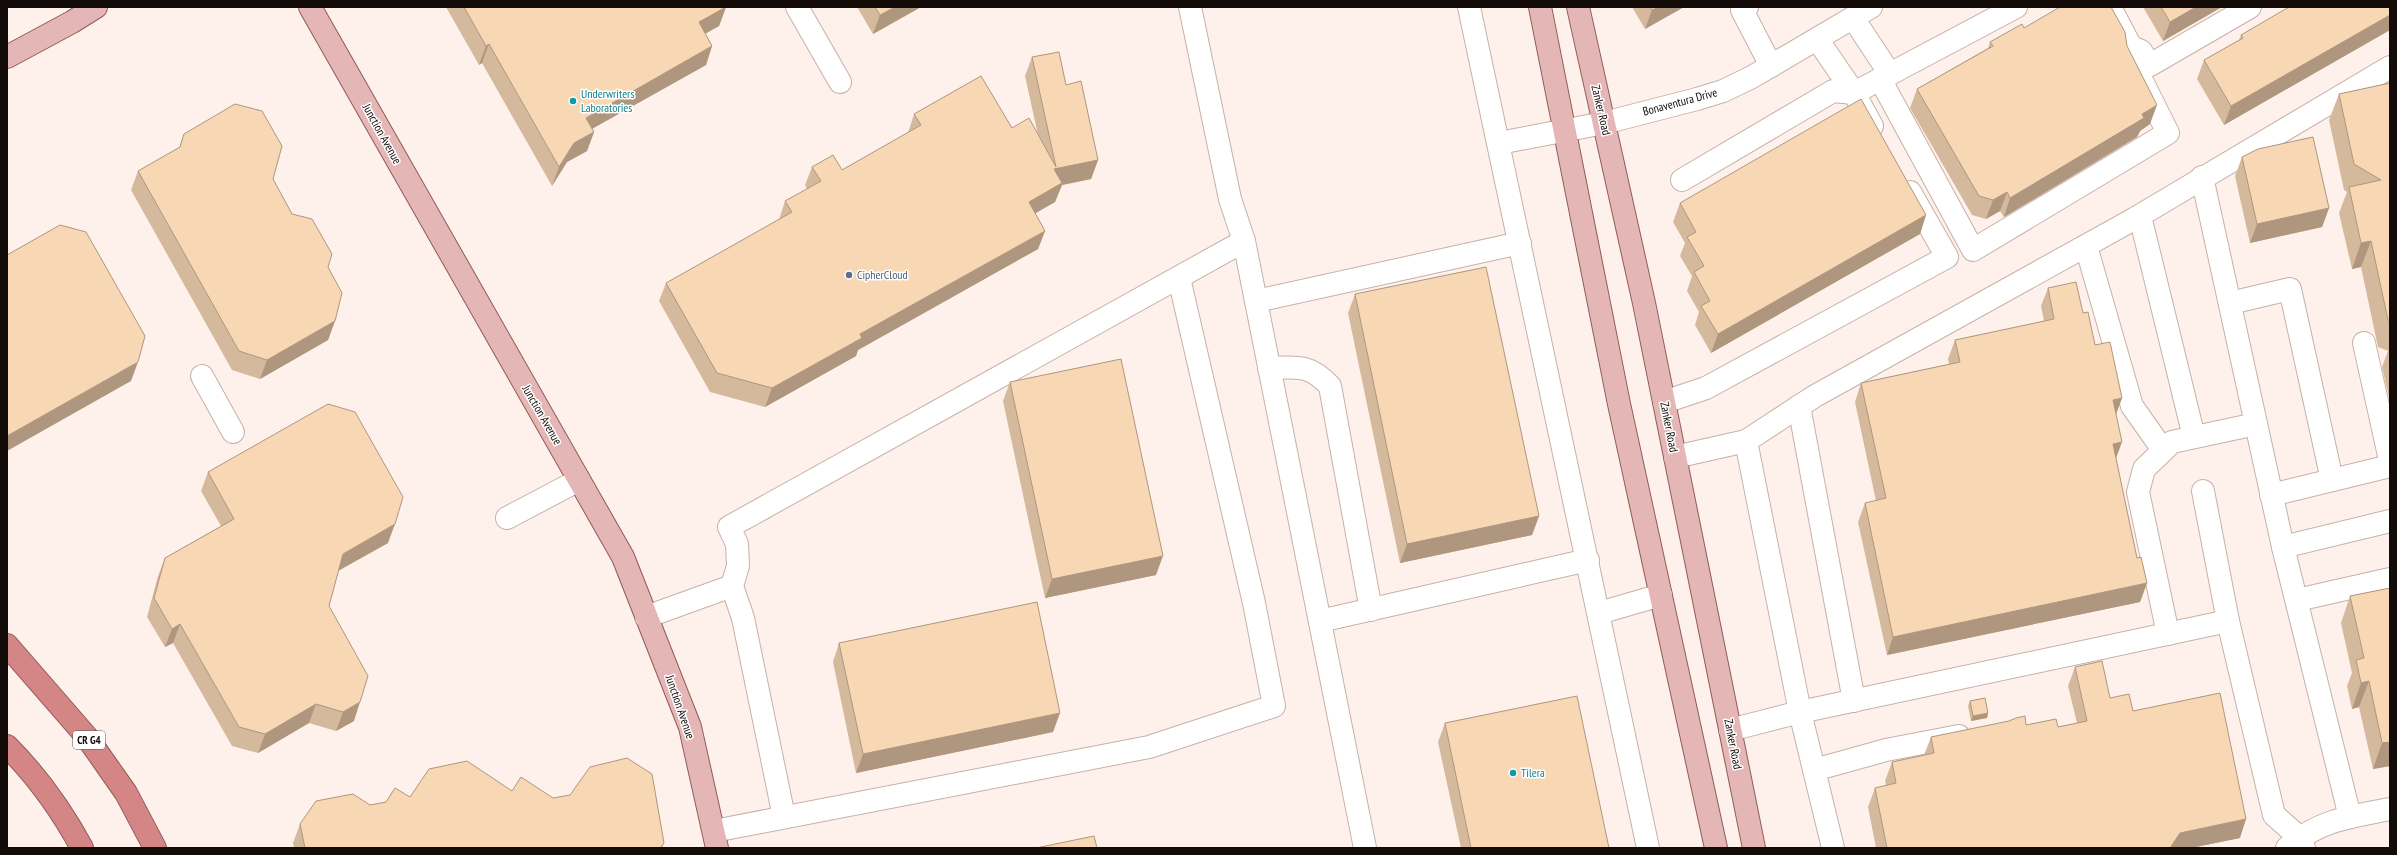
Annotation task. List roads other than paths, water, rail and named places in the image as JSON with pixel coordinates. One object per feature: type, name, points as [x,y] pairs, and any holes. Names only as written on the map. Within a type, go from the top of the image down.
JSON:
[{"type":"highway","name":"CR G4","points":[[7,645],[86,736],[126,793],[155,848]]},
{"type":"highway","points":[[7,746],[30,769],[70,827],[82,848]]},
{"type":"main road","points":[[7,57],[72,22],[96,7]]},
{"type":"main road","name":"Junction Avenue","points":[[310,7],[623,557],[690,727],[716,839]]},
{"type":"main road","points":[[1540,7],[1564,130],[1661,595],[1716,848]]},
{"type":"main road","name":"Zanker Road","points":[[1578,7],[1664,402],[1754,848]]},
{"type":"street","points":[[797,7],[840,82]]},
{"type":"street","points":[[1190,7],[1230,199],[1244,241],[1365,848]]},
{"type":"street","points":[[1469,7],[1588,560],[1648,848]]},
{"type":"street","points":[[1747,7],[1742,10],[1771,66]]},
{"type":"street","points":[[1682,180],[1833,91],[1854,93],[2016,7]]},
{"type":"street","points":[[1862,12],[1885,77],[1973,250],[2168,133],[2131,59],[2131,47],[2110,7]]},
{"type":"street","points":[[2131,47],[2142,50],[2150,65],[2250,7]]},
{"type":"street","name":"Bonaventura Drive","points":[[1499,143],[1604,123],[1723,91],[1771,66],[1862,12]]},
{"type":"street","points":[[1817,39],[1854,93],[1881,141]]},
{"type":"street","points":[[1675,457],[1746,441],[1799,406],[2140,216],[2202,177],[2390,67]]},
{"type":"street","points":[[1664,402],[1706,388],[1947,257],[1900,175]]},
{"type":"street","points":[[2202,177],[2283,547],[2350,817]]},
{"type":"street","points":[[2140,216],[2194,437]]},
{"type":"street","points":[[784,817],[743,618],[732,586],[738,566],[737,544],[729,527],[1244,241]]},
{"type":"street","points":[[1256,301],[1520,244]]},
{"type":"street","points":[[2086,246],[2132,406],[2163,450]]},
{"type":"street","points":[[716,839],[784,817],[1149,747],[1274,706],[1252,595],[1179,278]]},
{"type":"street","points":[[2230,303],[2290,289],[2332,480]]},
{"type":"street","points":[[2364,343],[2390,460]]},
{"type":"street","points":[[1269,368],[1300,367],[1315,372],[1330,386],[1371,610]]},
{"type":"street","points":[[202,376],[233,432]]},
{"type":"street","points":[[1799,406],[1854,701]]},
{"type":"street","points":[[2168,634],[2138,492],[2144,469],[2172,442],[2256,424]]},
{"type":"street","points":[[1746,441],[1800,712],[1834,848]]},
{"type":"street","points":[[2271,494],[2390,466]]},
{"type":"street","points":[[507,518],[579,480]]},
{"type":"street","points":[[2203,491],[2228,621],[2274,815],[2297,844],[2330,821],[2390,809]]},
{"type":"street","points":[[2283,547],[2390,521]]},
{"type":"street","points":[[1320,621],[1588,560]]},
{"type":"street","points":[[2297,600],[2390,579]]},
{"type":"street","points":[[646,617],[732,586]]},
{"type":"street","points":[[1599,613],[1661,595]]},
{"type":"street","points":[[1730,730],[1800,712],[2228,621]]},
{"type":"street","points":[[1814,770],[1886,750],[1977,732]]},
{"type":"place","name":"Underwriters Laboratories","points":[[573,101]]},
{"type":"place","name":"CipherCloud","points":[[849,275]]},
{"type":"place","name":"Tilera","points":[[1513,773]]}]
